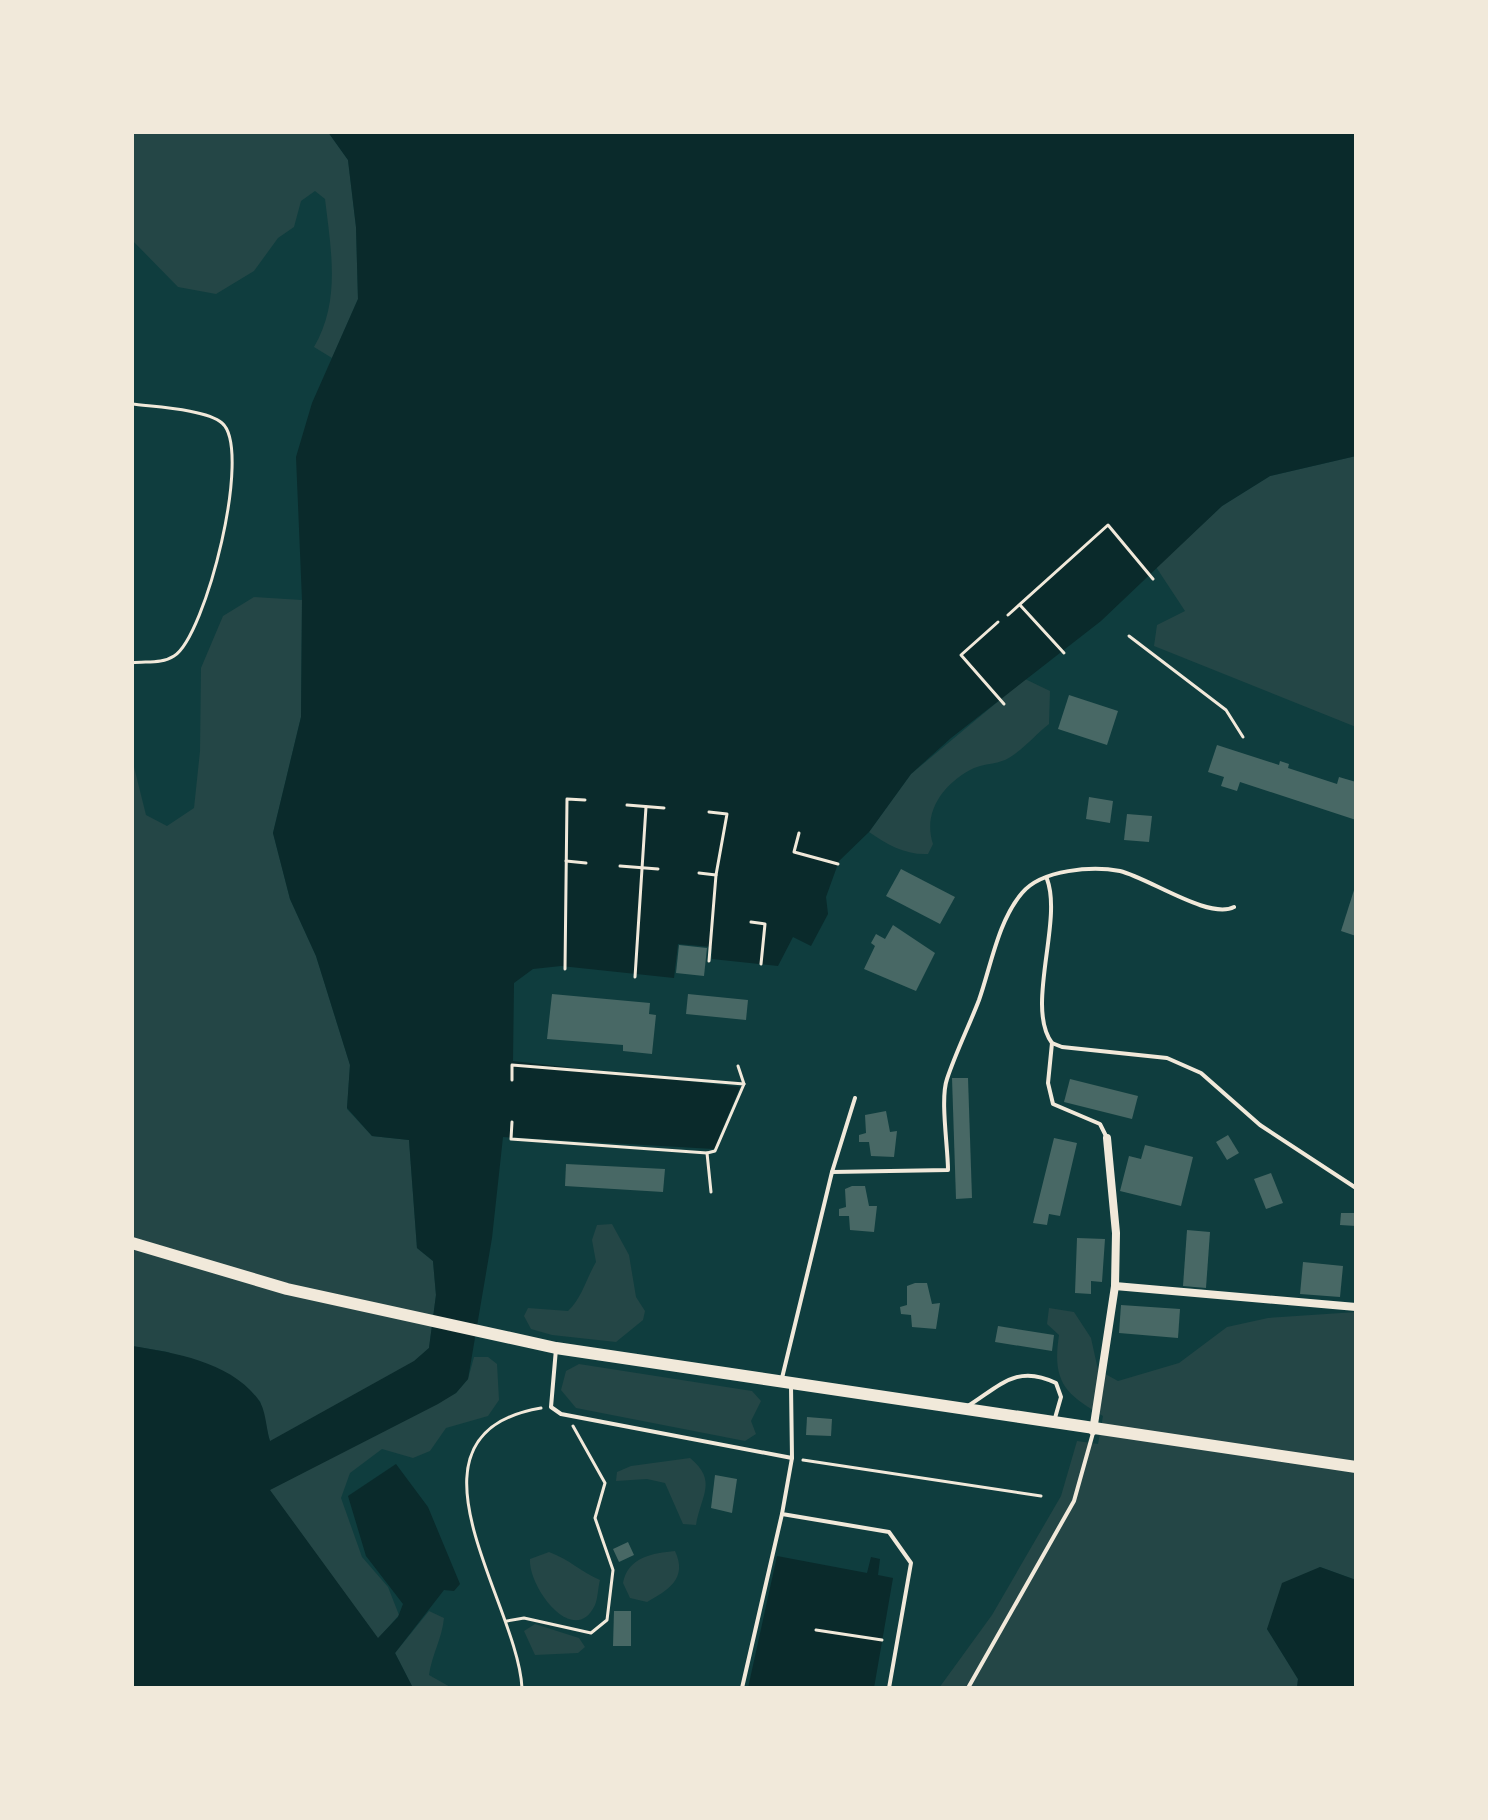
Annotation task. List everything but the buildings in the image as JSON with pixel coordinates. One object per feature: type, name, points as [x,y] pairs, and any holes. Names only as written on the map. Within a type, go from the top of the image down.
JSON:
[{"type":"main road","points":[[132,1243],[225,1272],[556,1348],[1093,1431],[1356,1467]]},
{"type":"street","points":[[1093,1431],[1115,1286],[1116,1233],[1107,1138]]},
{"type":"street","points":[[1115,1286],[1356,1307]]},
{"type":"lane","points":[[832,1172],[948,1170],[946,1080],[1012,911],[1023,892],[1047,879],[1097,868],[1123,872],[1205,907],[1222,911],[1234,907]]},
{"type":"lane","points":[[1047,879],[1050,895],[1044,1003],[1046,1035],[1052,1043],[1048,1083],[1053,1104],[1100,1124],[1107,1138]]},
{"type":"lane","points":[[1052,1043],[1167,1058],[1183,1063],[1201,1073],[1296,1151],[1356,1188]]},
{"type":"lane","points":[[742,1688],[792,1458],[786,1384],[832,1172],[855,1098]]},
{"type":"lane","points":[[556,1348],[551,1407],[573,1416],[792,1458]]},
{"type":"lane","points":[[961,1410],[1019,1374],[1037,1374],[1056,1383],[1061,1397],[1053,1424]]},
{"type":"lane","points":[[968,1688],[1074,1501],[1093,1431]]},
{"type":"lane","points":[[782,1514],[889,1532],[911,1563],[889,1688]]},
{"type":"path","points":[[132,404],[199,414],[222,423],[227,432],[232,464],[222,547],[190,637],[176,655],[160,661],[132,663]]},
{"type":"path","points":[[1008,615],[1108,525],[1153,579]]},
{"type":"path","points":[[1020,605],[1064,653]]},
{"type":"path","points":[[998,622],[961,655],[1004,704]]},
{"type":"path","points":[[1129,636],[1226,710],[1243,737]]},
{"type":"path","points":[[565,969],[567,799],[585,800]]},
{"type":"path","points":[[627,805],[664,808]]},
{"type":"path","points":[[635,977],[646,807]]},
{"type":"path","points":[[709,812],[727,814],[716,875],[709,961]]},
{"type":"path","points":[[799,833],[794,852],[838,864]]},
{"type":"path","points":[[566,861],[586,863]]},
{"type":"path","points":[[620,866],[658,869]]},
{"type":"path","points":[[699,873],[716,875]]},
{"type":"path","points":[[751,922],[765,924],[761,964]]},
{"type":"path","points":[[512,1080],[512,1065],[744,1084]]},
{"type":"path","points":[[512,1122],[511,1139],[707,1153],[715,1151],[744,1084],[738,1066]]},
{"type":"path","points":[[707,1153],[711,1192]]},
{"type":"path","points":[[522,1688],[520,1656],[469,1518],[465,1474],[473,1454],[498,1421],[523,1411],[551,1407]]},
{"type":"path","points":[[507,1621],[524,1618],[591,1633],[607,1620],[613,1570],[595,1518],[605,1483],[576,1435],[573,1416]]},
{"type":"path","points":[[792,1458],[1041,1496]]},
{"type":"path","points":[[816,1630],[882,1640]]},
{"type":"shaded area","points":[[132,132],[328,132],[348,160],[356,227],[358,299],[332,358],[314,347],[328,312],[331,293],[325,199],[315,191],[301,201],[294,227],[278,238],[254,271],[216,294],[178,287],[132,240]]},
{"type":"shaded area","points":[[328,132],[1356,132],[1356,456],[1270,476],[1222,506],[1101,621],[951,738],[911,774],[869,832],[839,861],[826,897],[828,914],[811,946],[793,937],[778,966],[712,959],[712,947],[678,944],[674,978],[561,966],[533,969],[514,983],[513,1061],[740,1087],[714,1149],[503,1137],[492,1238],[468,1379],[456,1393],[438,1404],[270,1490],[378,1638],[398,1617],[403,1604],[366,1556],[348,1496],[396,1464],[428,1507],[460,1584],[454,1591],[444,1590],[395,1653],[413,1688],[132,1688],[132,1346],[201,1361],[233,1376],[261,1403],[270,1441],[414,1361],[429,1348],[436,1295],[433,1261],[417,1248],[409,1140],[372,1136],[347,1108],[350,1065],[316,956],[290,899],[273,833],[301,717],[302,600],[296,457],[312,403],[358,299],[356,227],[348,160]]},
{"type":"shaded area","points":[[1356,456],[1356,727],[1154,646],[1157,625],[1185,611],[1156,567],[1222,506],[1270,476]]},
{"type":"shaded area","points":[[254,597],[302,600],[301,717],[273,833],[290,899],[316,956],[350,1065],[347,1109],[372,1136],[409,1140],[417,1248],[433,1261],[436,1295],[429,1348],[414,1362],[270,1442],[260,1401],[168,1352],[132,1346],[132,759],[146,815],[167,826],[194,808],[200,751],[201,668],[223,616]]},
{"type":"shaded area","points":[[1025,679],[1050,691],[1049,724],[1011,757],[974,768],[945,789],[933,809],[930,832],[933,844],[928,854],[897,848],[869,832],[911,774]]},
{"type":"shaded area","points":[[612,1224],[629,1255],[636,1297],[645,1311],[643,1320],[616,1342],[552,1335],[531,1329],[524,1316],[528,1308],[568,1311],[573,1306],[596,1262],[592,1240],[597,1225]]},
{"type":"shaded area","points":[[1049,1308],[1074,1312],[1091,1338],[1098,1370],[1118,1381],[1179,1363],[1227,1327],[1268,1318],[1356,1312],[1356,1580],[1320,1567],[1267,1629],[1298,1679],[1297,1688],[939,1688],[992,1615],[1061,1496],[1077,1441],[1098,1444],[1103,1416],[1079,1401],[1064,1384],[1057,1364],[1059,1335],[1047,1324]]},
{"type":"shaded area","points":[[474,1357],[488,1357],[497,1364],[499,1400],[488,1416],[446,1428],[430,1451],[413,1458],[382,1449],[350,1473],[341,1498],[362,1557],[388,1587],[399,1615],[378,1639],[269,1490],[456,1393],[468,1379]]},
{"type":"shaded area","points":[[579,1364],[752,1391],[761,1401],[751,1421],[756,1434],[745,1441],[576,1408],[561,1390],[566,1371]]},
{"type":"shaded area","points":[[690,1458],[699,1466],[706,1481],[696,1525],[683,1524],[665,1483],[647,1479],[616,1481],[617,1472],[631,1466]]},
{"type":"shaded area","points":[[675,1551],[679,1569],[669,1588],[647,1602],[630,1598],[623,1583],[630,1567],[650,1555]]},
{"type":"shaded area","points":[[549,1552],[600,1580],[595,1605],[586,1617],[576,1620],[565,1617],[554,1609],[536,1584],[530,1559]]},
{"type":"shaded area","points":[[777,1556],[867,1573],[871,1557],[880,1559],[878,1575],[893,1578],[874,1688],[748,1688]]},
{"type":"shaded area","points":[[1320,1567],[1356,1580],[1356,1688],[1297,1688],[1298,1679],[1267,1629],[1282,1583]]},
{"type":"shaded area","points":[[429,1611],[444,1618],[429,1675],[452,1688],[413,1688],[395,1653]]},
{"type":"shaded area","points":[[535,1624],[579,1638],[585,1647],[578,1653],[535,1655],[524,1631]]}]
